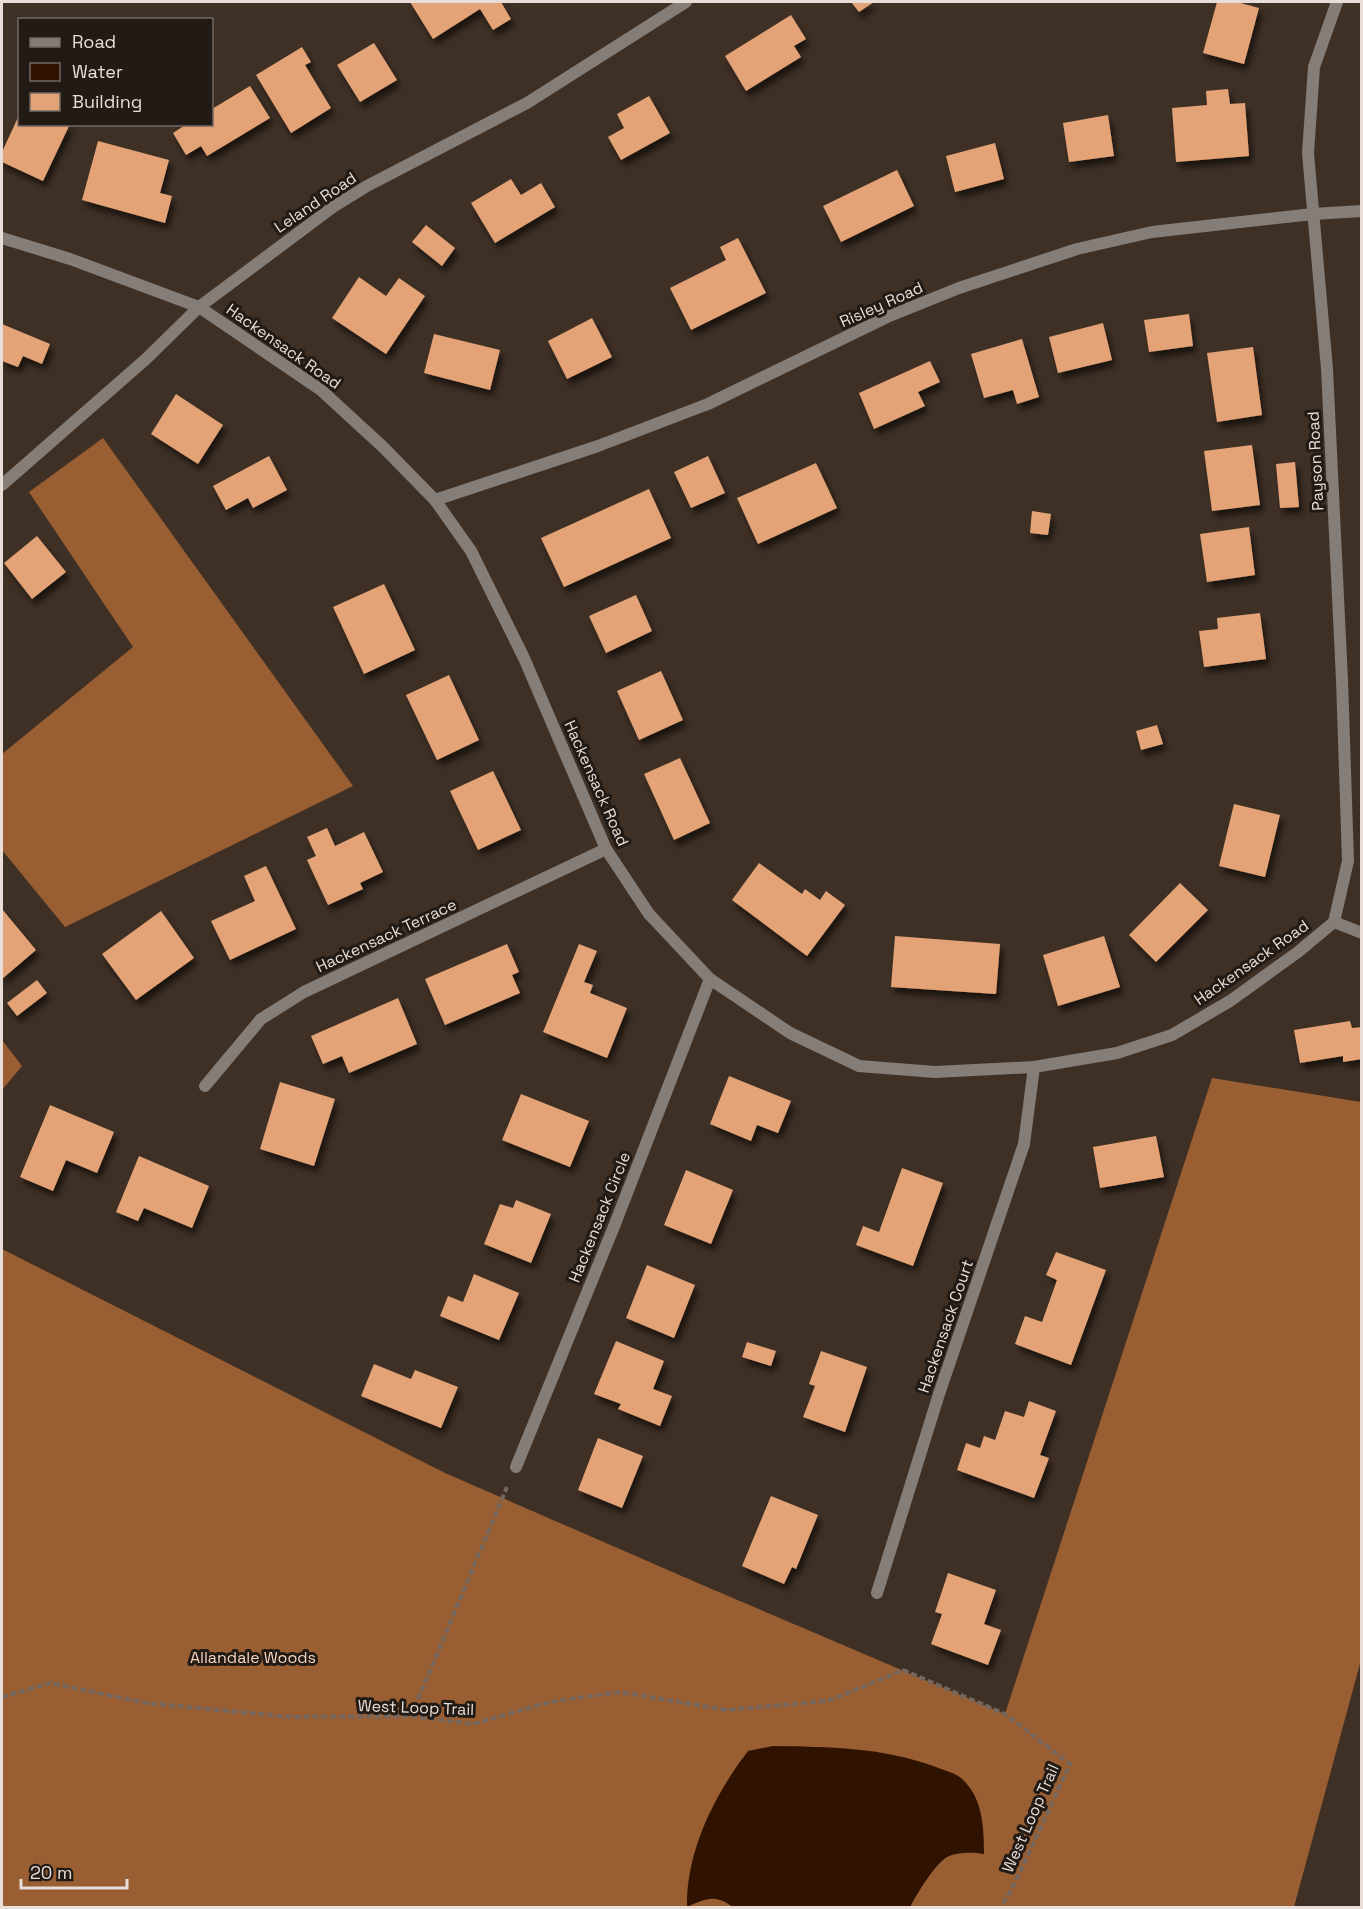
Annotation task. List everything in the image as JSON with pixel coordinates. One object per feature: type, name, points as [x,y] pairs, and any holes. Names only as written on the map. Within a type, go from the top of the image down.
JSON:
[{"type":"street","name":"Leland Road","points":[[2,485],[146,359],[199,307],[333,207],[368,186],[527,103],[686,2]]},
{"type":"street","name":"Payson Road","points":[[1334,922],[1348,861],[1342,680],[1327,369],[1308,153],[1314,67],[1337,2]]},
{"type":"street","name":"Risley Road","points":[[435,500],[598,446],[708,404],[887,317],[959,288],[1077,249],[1152,232],[1313,214],[1362,211]]},
{"type":"street","name":"Hackensack Road","points":[[2,238],[199,307],[321,390],[435,500],[471,551],[524,658],[606,849],[649,914],[710,979],[790,1033],[859,1066],[935,1072],[1034,1067],[1117,1053],[1172,1035],[1230,1001],[1298,952],[1334,922],[1362,933]]},
{"type":"street","name":"Hackensack Terrace","points":[[205,1086],[261,1019],[304,992],[606,849]]},
{"type":"street","name":"Hackensack Circle","points":[[516,1467],[615,1224],[710,979]]},
{"type":"street","name":"Hackensack Court","points":[[877,1593],[939,1394],[1024,1143],[1034,1067]]},
{"type":"path","points":[[411,1716],[516,1467]]},
{"type":"path","name":"West Loop Trail","points":[[2,1697],[50,1683],[147,1703],[278,1716],[411,1716],[473,1724],[549,1702],[620,1692],[727,1710],[828,1701],[903,1670],[1005,1714],[1070,1764],[1010,1893],[999,1908]]},
{"type":"green space","points":[[103,438],[353,786],[65,927],[2,850],[2,754],[133,647],[29,492]]},
{"type":"green space","points":[[2,1040],[22,1066],[2,1090]]},
{"type":"green space","name":"Allandale Woods","points":[[1212,1078],[1361,1102],[1361,1660],[1294,1907],[2,1907],[2,1249],[445,1473],[1005,1714]]},
{"type":"water","points":[[773,1746],[835,1748],[896,1755],[956,1775],[968,1786],[978,1804],[983,1824],[984,1854],[965,1853],[947,1857],[931,1873],[910,1907],[734,1908],[721,1900],[710,1899],[687,1907],[691,1865],[714,1804],[748,1751]]},
{"type":"building","points":[[410,2],[501,2],[511,19],[493,30],[480,9],[433,39]]},
{"type":"building","points":[[851,2],[874,2],[859,12]]},
{"type":"building","points":[[1217,2],[1237,2],[1259,8],[1244,64],[1203,53]]},
{"type":"building","points":[[791,15],[806,39],[794,46],[801,57],[746,91],[725,56]]},
{"type":"building","points":[[374,43],[397,80],[360,102],[337,65]]},
{"type":"building","points":[[302,47],[311,62],[305,65],[331,108],[291,133],[256,75]]},
{"type":"building","points":[[250,86],[270,118],[207,156],[201,146],[186,155],[173,133],[184,126],[213,126],[213,108]]},
{"type":"building","points":[[1228,89],[1230,104],[1245,103],[1249,156],[1176,162],[1172,108],[1207,105],[1206,91]]},
{"type":"building","points":[[649,96],[670,133],[621,160],[608,137],[624,128],[617,114]]},
{"type":"building","points":[[1108,115],[1114,156],[1069,162],[1063,123]]},
{"type":"building","points":[[18,117],[18,126],[69,126],[43,181],[2,162],[2,152]]},
{"type":"building","points":[[98,141],[169,160],[160,193],[172,196],[165,223],[82,200]]},
{"type":"building","points":[[995,143],[1004,179],[955,192],[946,156]]},
{"type":"building","points":[[897,170],[914,206],[841,242],[823,206]]},
{"type":"building","points":[[511,179],[521,195],[541,183],[555,207],[495,243],[471,203]]},
{"type":"building","points":[[426,225],[455,248],[442,266],[412,242]]},
{"type":"building","points":[[738,238],[766,293],[691,330],[670,288],[726,260],[720,247]]},
{"type":"building","points":[[359,277],[386,296],[399,278],[425,296],[386,354],[332,318]]},
{"type":"building","points":[[1189,314],[1193,346],[1149,352],[1144,320]]},
{"type":"building","points":[[592,318],[612,357],[567,379],[548,341]]},
{"type":"building","points":[[1103,323],[1112,360],[1058,373],[1049,337]]},
{"type":"building","points":[[2,324],[50,344],[42,364],[23,356],[18,367],[2,361]]},
{"type":"building","points":[[434,334],[500,350],[490,390],[424,373]]},
{"type":"building","points":[[1022,339],[1039,397],[1017,404],[1013,390],[984,398],[971,354]]},
{"type":"building","points":[[1253,347],[1262,415],[1217,422],[1207,353]]},
{"type":"building","points":[[930,361],[940,382],[918,392],[925,406],[874,429],[859,393]]},
{"type":"building","points":[[176,394],[223,425],[198,464],[151,434]]},
{"type":"building","points":[[1252,445],[1260,505],[1212,511],[1204,451]]},
{"type":"building","points":[[269,456],[287,490],[253,508],[248,498],[226,510],[213,486]]},
{"type":"building","points":[[708,456],[725,493],[691,508],[674,472]]},
{"type":"building","points":[[1295,462],[1299,507],[1280,508],[1276,464]]},
{"type":"building","points":[[816,463],[837,508],[758,544],[737,498]]},
{"type":"building","points":[[649,489],[671,538],[564,587],[541,538]]},
{"type":"building","points":[[1032,511],[1051,514],[1048,535],[1030,533]]},
{"type":"building","points":[[1249,527],[1255,575],[1207,582],[1200,534]]},
{"type":"building","points":[[37,536],[66,572],[32,599],[4,563]]},
{"type":"building","points":[[384,584],[415,650],[364,674],[333,607]]},
{"type":"building","points":[[636,595],[652,631],[606,653],[589,616]]},
{"type":"building","points":[[1260,613],[1266,659],[1204,667],[1199,631],[1218,629],[1217,618]]},
{"type":"building","points":[[661,671],[683,720],[639,740],[617,691]]},
{"type":"building","points":[[449,675],[479,740],[437,760],[406,695]]},
{"type":"building","points":[[1157,725],[1163,744],[1141,750],[1136,731]]},
{"type":"building","points":[[680,758],[710,823],[674,840],[644,774]]},
{"type":"building","points":[[493,771],[521,830],[478,850],[450,791]]},
{"type":"building","points":[[1234,804],[1280,815],[1265,877],[1219,866]]},
{"type":"building","points":[[327,828],[335,846],[364,832],[383,872],[360,883],[363,889],[328,905],[307,860],[316,856],[307,837]]},
{"type":"building","points":[[759,863],[802,894],[805,889],[820,900],[826,891],[845,905],[807,956],[732,900]]},
{"type":"building","points":[[266,866],[296,929],[230,960],[211,921],[255,901],[244,876]]},
{"type":"building","points":[[1180,883],[1208,910],[1156,962],[1129,935]]},
{"type":"building","points":[[2,909],[36,950],[2,979]]},
{"type":"building","points":[[161,911],[194,958],[136,1000],[102,954]]},
{"type":"building","points":[[895,936],[1000,944],[996,994],[891,987]]},
{"type":"building","points":[[1104,936],[1120,987],[1058,1006],[1043,955]]},
{"type":"building","points":[[507,944],[519,972],[512,975],[520,993],[445,1025],[425,979]]},
{"type":"building","points":[[579,944],[597,951],[584,982],[593,985],[590,993],[627,1008],[607,1058],[543,1032]]},
{"type":"building","points":[[37,980],[47,993],[17,1016],[7,1003]]},
{"type":"building","points":[[398,998],[417,1044],[349,1073],[342,1056],[323,1064],[311,1036]]},
{"type":"building","points":[[1350,1021],[1352,1028],[1362,1027],[1362,1059],[1343,1062],[1343,1056],[1300,1063],[1294,1030]]},
{"type":"building","points":[[729,1076],[791,1101],[778,1133],[757,1125],[751,1141],[710,1124]]},
{"type":"building","points":[[280,1082],[335,1099],[314,1166],[260,1149]]},
{"type":"building","points":[[521,1094],[589,1121],[570,1167],[502,1140]]},
{"type":"building","points":[[50,1105],[114,1132],[97,1173],[66,1160],[53,1191],[20,1177]]},
{"type":"building","points":[[1156,1136],[1164,1177],[1100,1188],[1093,1147]]},
{"type":"building","points":[[139,1156],[209,1186],[192,1228],[144,1208],[138,1221],[116,1212]]},
{"type":"building","points":[[902,1168],[943,1183],[913,1266],[856,1245],[863,1226],[879,1232]]},
{"type":"building","points":[[686,1170],[733,1190],[711,1244],[664,1225]]},
{"type":"building","points":[[516,1200],[551,1214],[531,1263],[484,1244],[500,1204],[513,1208]]},
{"type":"building","points":[[1056,1252],[1106,1270],[1071,1365],[1015,1344],[1025,1316],[1042,1322],[1057,1280],[1046,1275]]},
{"type":"building","points":[[647,1265],[695,1285],[674,1338],[626,1318]]},
{"type":"building","points":[[474,1274],[519,1293],[499,1340],[440,1316],[448,1296],[463,1302]]},
{"type":"building","points":[[616,1341],[664,1361],[653,1389],[672,1396],[660,1426],[618,1409],[621,1404],[594,1394]]},
{"type":"building","points":[[747,1342],[776,1351],[771,1366],[742,1357]]},
{"type":"building","points":[[821,1351],[867,1367],[845,1432],[803,1417],[815,1386],[809,1384]]},
{"type":"building","points":[[374,1364],[411,1379],[415,1370],[458,1387],[441,1428],[361,1396]]},
{"type":"building","points":[[1029,1401],[1056,1411],[1040,1455],[1049,1458],[1034,1498],[957,1470],[966,1443],[980,1448],[984,1436],[995,1440],[1005,1411],[1024,1417]]},
{"type":"building","points":[[598,1438],[643,1456],[622,1508],[578,1490]]},
{"type":"building","points":[[771,1496],[818,1515],[796,1569],[792,1567],[784,1584],[742,1566]]},
{"type":"building","points":[[948,1573],[996,1590],[984,1624],[1001,1630],[988,1665],[931,1644],[942,1614],[935,1612]]}]
